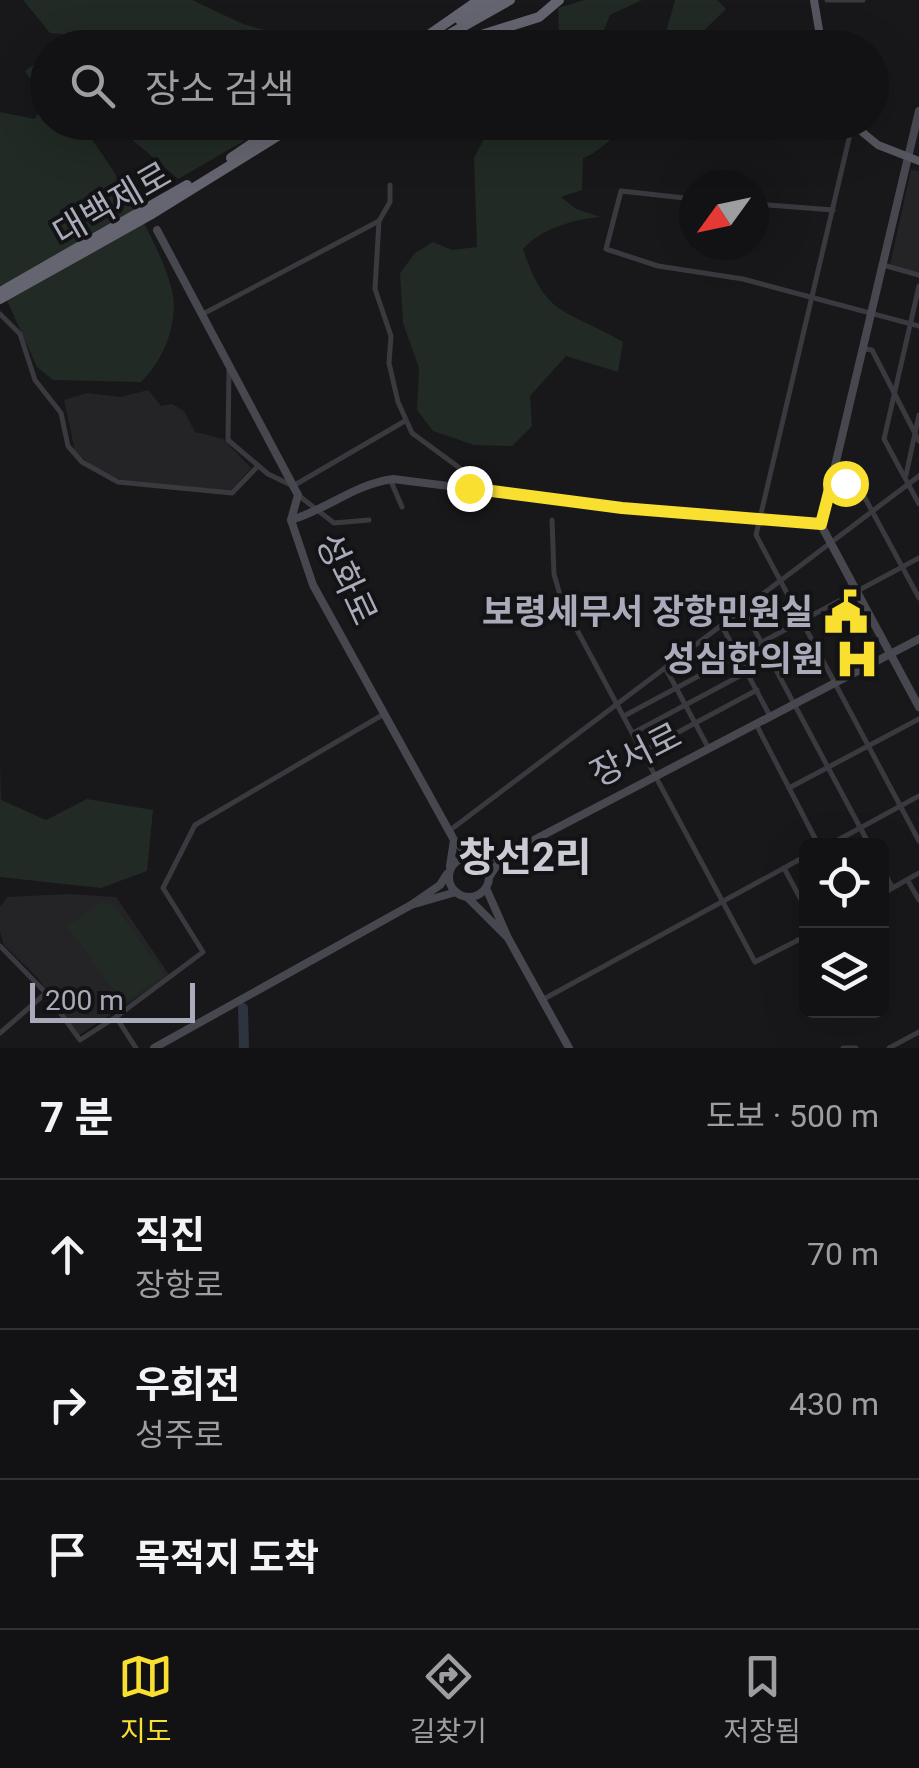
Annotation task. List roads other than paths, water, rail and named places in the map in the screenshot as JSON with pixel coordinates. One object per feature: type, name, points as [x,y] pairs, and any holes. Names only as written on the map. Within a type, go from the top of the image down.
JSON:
[{"type":"highway","points":[[437,30],[478,0]]},
{"type":"highway","points":[[443,30],[494,0]]},
{"type":"highway","points":[[457,30],[510,0]]},
{"type":"highway","points":[[497,30],[539,17],[559,0]]},
{"type":"highway","name":"대백제로","points":[[0,295],[257,140]]},
{"type":"highway","name":"대백제로","points":[[0,295],[150,215],[271,140]]},
{"type":"main road","points":[[814,0],[819,30]]},
{"type":"main road","points":[[876,140],[907,160],[919,162]]},
{"type":"street","points":[[827,0],[862,0]]},
{"type":"street","points":[[919,111],[821,524],[919,708]]},
{"type":"street","points":[[848,140],[814,301],[756,536],[919,841]]},
{"type":"street","points":[[390,185],[390,202],[379,220],[375,288],[391,336],[389,363],[412,433],[467,475],[469,488]]},
{"type":"street","points":[[679,197],[622,191],[606,249],[668,268],[743,279],[916,326]]},
{"type":"street","points":[[769,205],[834,210]]},
{"type":"street","points":[[201,315],[379,220]]},
{"type":"street","name":"성화로","points":[[157,230],[298,495],[292,520],[314,585],[451,836],[475,858]]},
{"type":"street","points":[[883,265],[919,275]]},
{"type":"street","points":[[918,289],[916,326],[904,354],[884,438],[919,504]]},
{"type":"street","points":[[0,314],[20,334],[35,380],[61,412],[68,446],[101,473],[118,482],[232,493],[258,466]]},
{"type":"street","points":[[865,349],[872,350],[917,437]]},
{"type":"street","points":[[229,369],[228,440],[258,466],[293,486],[405,421]]},
{"type":"street","points":[[907,481],[919,416]]},
{"type":"street","points":[[508,938],[468,898],[456,892],[448,871],[451,836],[873,512],[907,481],[919,476]]},
{"type":"street","points":[[292,520],[319,511],[368,482],[390,480],[821,524]]},
{"type":"street","points":[[390,480],[402,506]]},
{"type":"street","points":[[832,481],[858,484],[919,598]]},
{"type":"street","points":[[478,501],[480,490]]},
{"type":"street","points":[[298,495],[334,523],[369,520]]},
{"type":"street","points":[[552,520],[552,553],[562,602],[756,962],[799,940]]},
{"type":"street","points":[[624,716],[919,558]]},
{"type":"street","points":[[744,609],[866,838]]},
{"type":"street","points":[[722,626],[771,716]]},
{"type":"street","name":"장서로","points":[[504,856],[919,639]]},
{"type":"street","points":[[666,668],[708,749]]},
{"type":"street","points":[[633,733],[747,672]]},
{"type":"street","points":[[643,751],[757,690]]},
{"type":"street","points":[[0,946],[46,993],[80,1040],[116,1018],[203,952],[162,888],[195,825],[384,714]]},
{"type":"street","points":[[790,788],[919,718]]},
{"type":"street","points":[[756,724],[815,838]]},
{"type":"street","points":[[842,838],[919,796]]},
{"type":"street","points":[[154,1048],[430,894],[459,859],[504,856]]},
{"type":"street","points":[[504,856],[486,888],[508,938],[569,1048]]},
{"type":"street","points":[[475,858],[489,877]]},
{"type":"street","points":[[542,1000],[799,860]]},
{"type":"street","points":[[784,867],[799,896]]},
{"type":"street","points":[[889,890],[919,874]]},
{"type":"street","points":[[908,880],[919,900]]},
{"type":"street","points":[[889,882],[892,888]]},
{"type":"street","points":[[468,898],[486,888]]},
{"type":"street","points":[[412,905],[456,892]]},
{"type":"street","points":[[0,1033],[46,993]]},
{"type":"street","points":[[116,1018],[136,1048]]},
{"type":"street","points":[[889,1048],[919,1032]]},
{"type":"street","points":[[844,1048],[855,1046]]},
{"type":"waterway","points":[[243,1008],[244,1048]]},
{"type":"place","name":"보령세무서 장항민원실","points":[[846,612]]},
{"type":"place","name":"성심한의원","points":[[857,659]]},
{"type":"district","name":"창선2리","points":[[525,857]]}]
